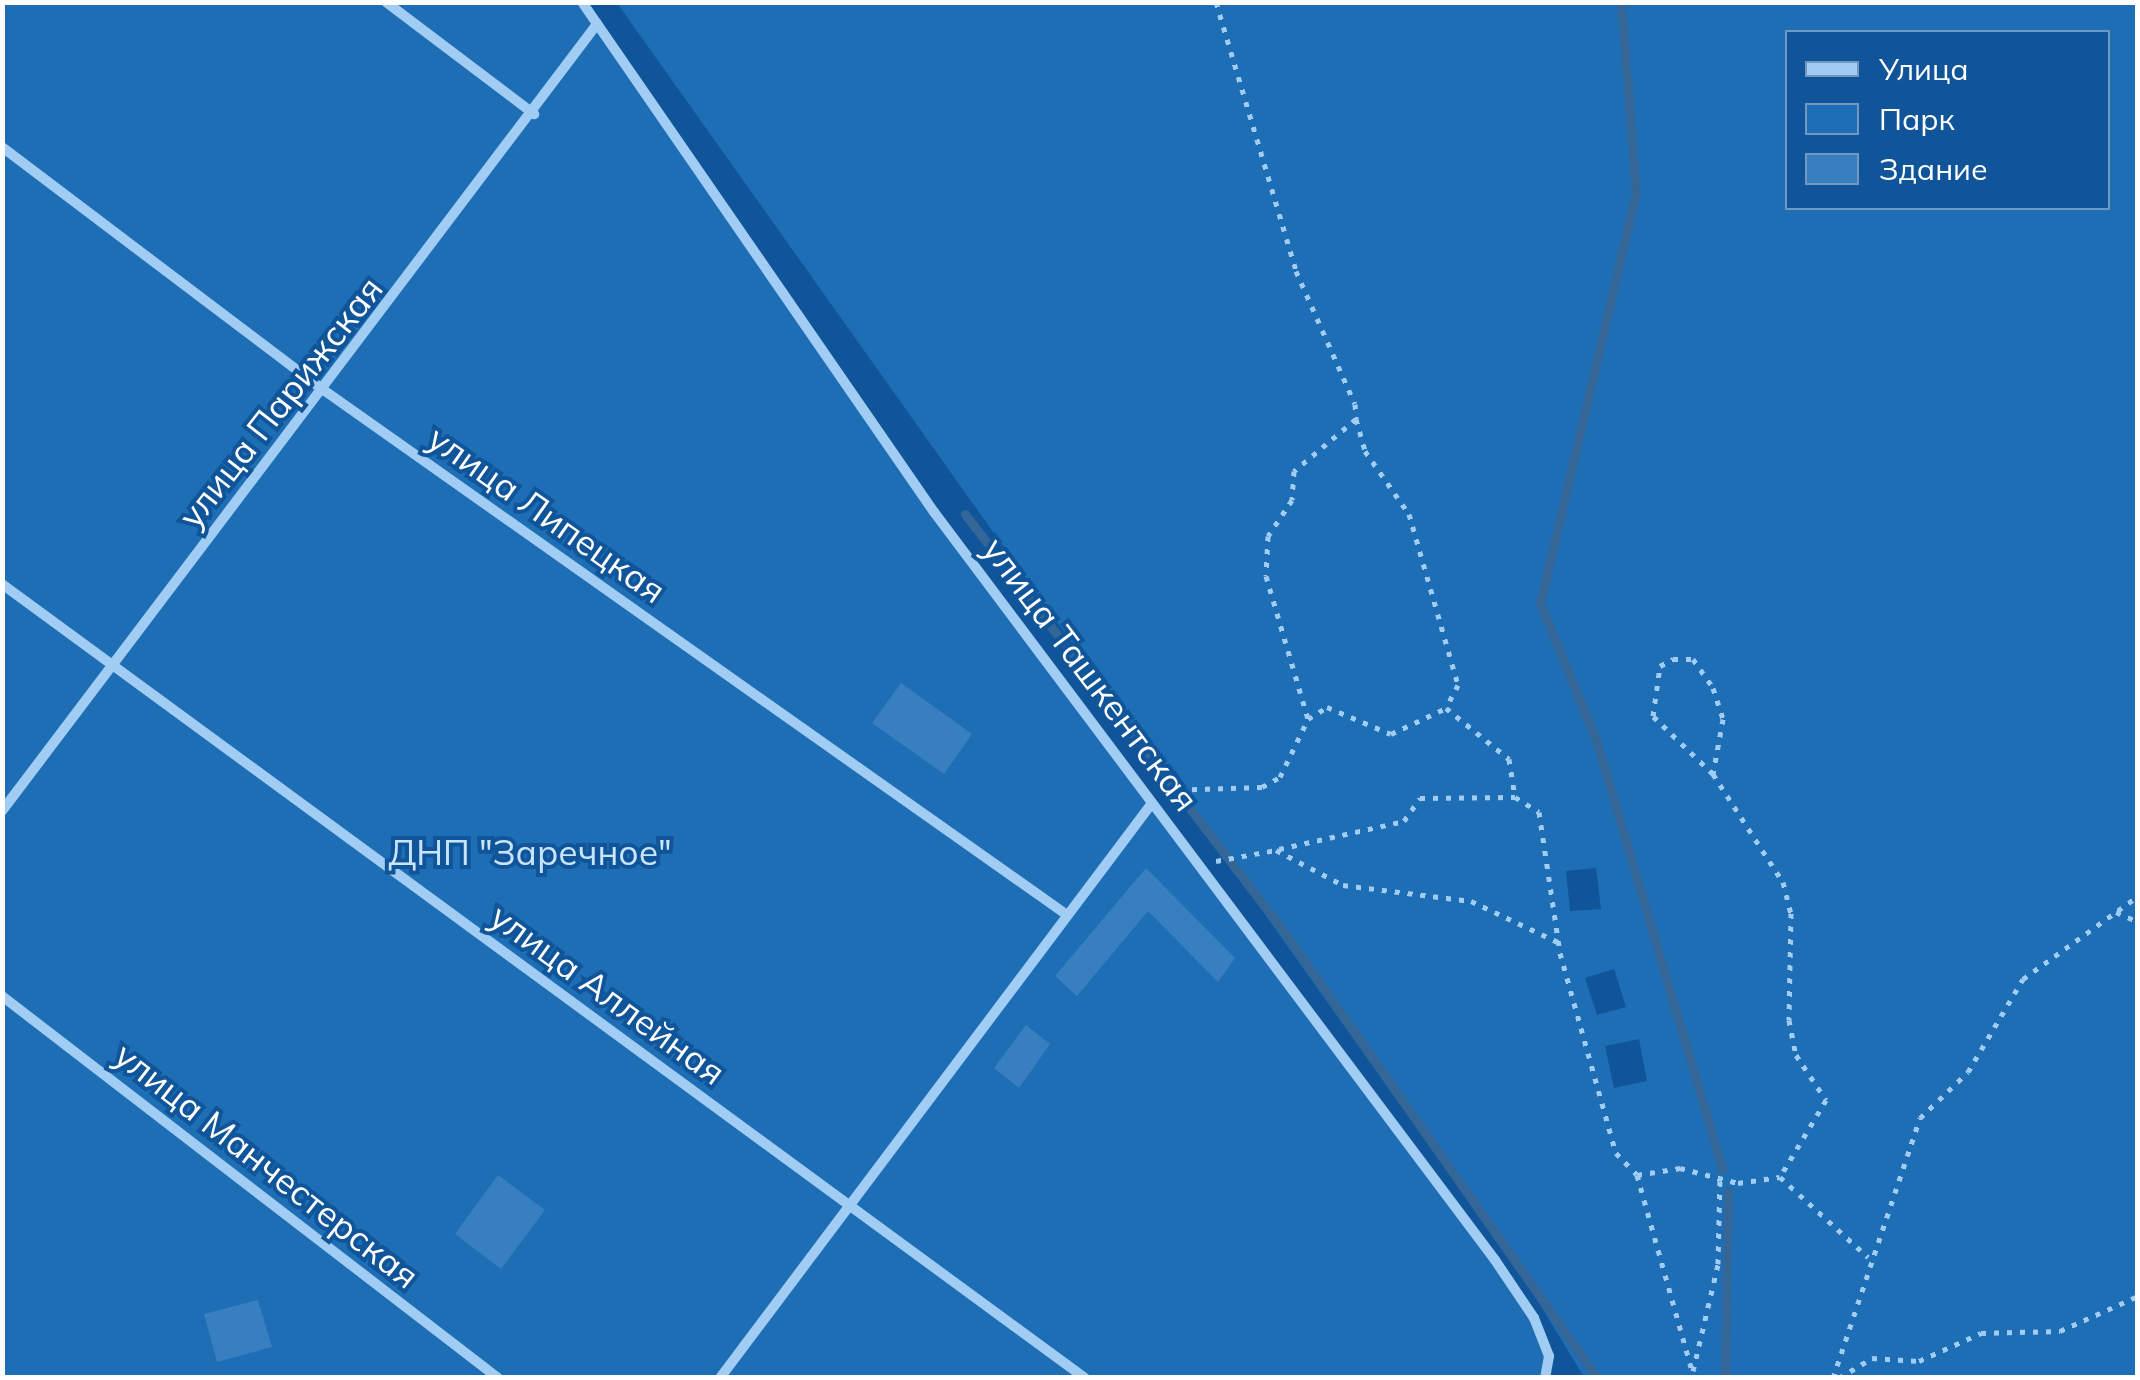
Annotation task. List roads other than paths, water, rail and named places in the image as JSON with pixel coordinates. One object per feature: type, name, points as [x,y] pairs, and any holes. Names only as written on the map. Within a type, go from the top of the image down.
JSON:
[{"type":"street","points":[[386,2],[534,114]]},
{"type":"street","name":"улица Ташкентская","points":[[582,2],[934,512],[1534,1318],[1549,1356],[1544,1378]]},
{"type":"street","name":"улица Парижская","points":[[2,811],[325,391],[597,24]]},
{"type":"street","name":"улица Липецкая","points":[[2,147],[325,391],[1068,916]]},
{"type":"street","name":"улица Аллейная","points":[[2,584],[1085,1378]]},
{"type":"street","points":[[720,1378],[1152,803]]},
{"type":"street","name":"улица Манчестерская","points":[[2,996],[498,1378]]},
{"type":"waterway","points":[[1621,2],[1636,192],[1540,603],[1597,743],[1722,1169]]},
{"type":"waterway","points":[[965,514],[1282,929],[1597,1378]]},
{"type":"waterway","points":[[1725,1378],[1728,1190]]},
{"type":"park label","name":"ДНП \"Заречное\"","points":[[530,852]]}]
